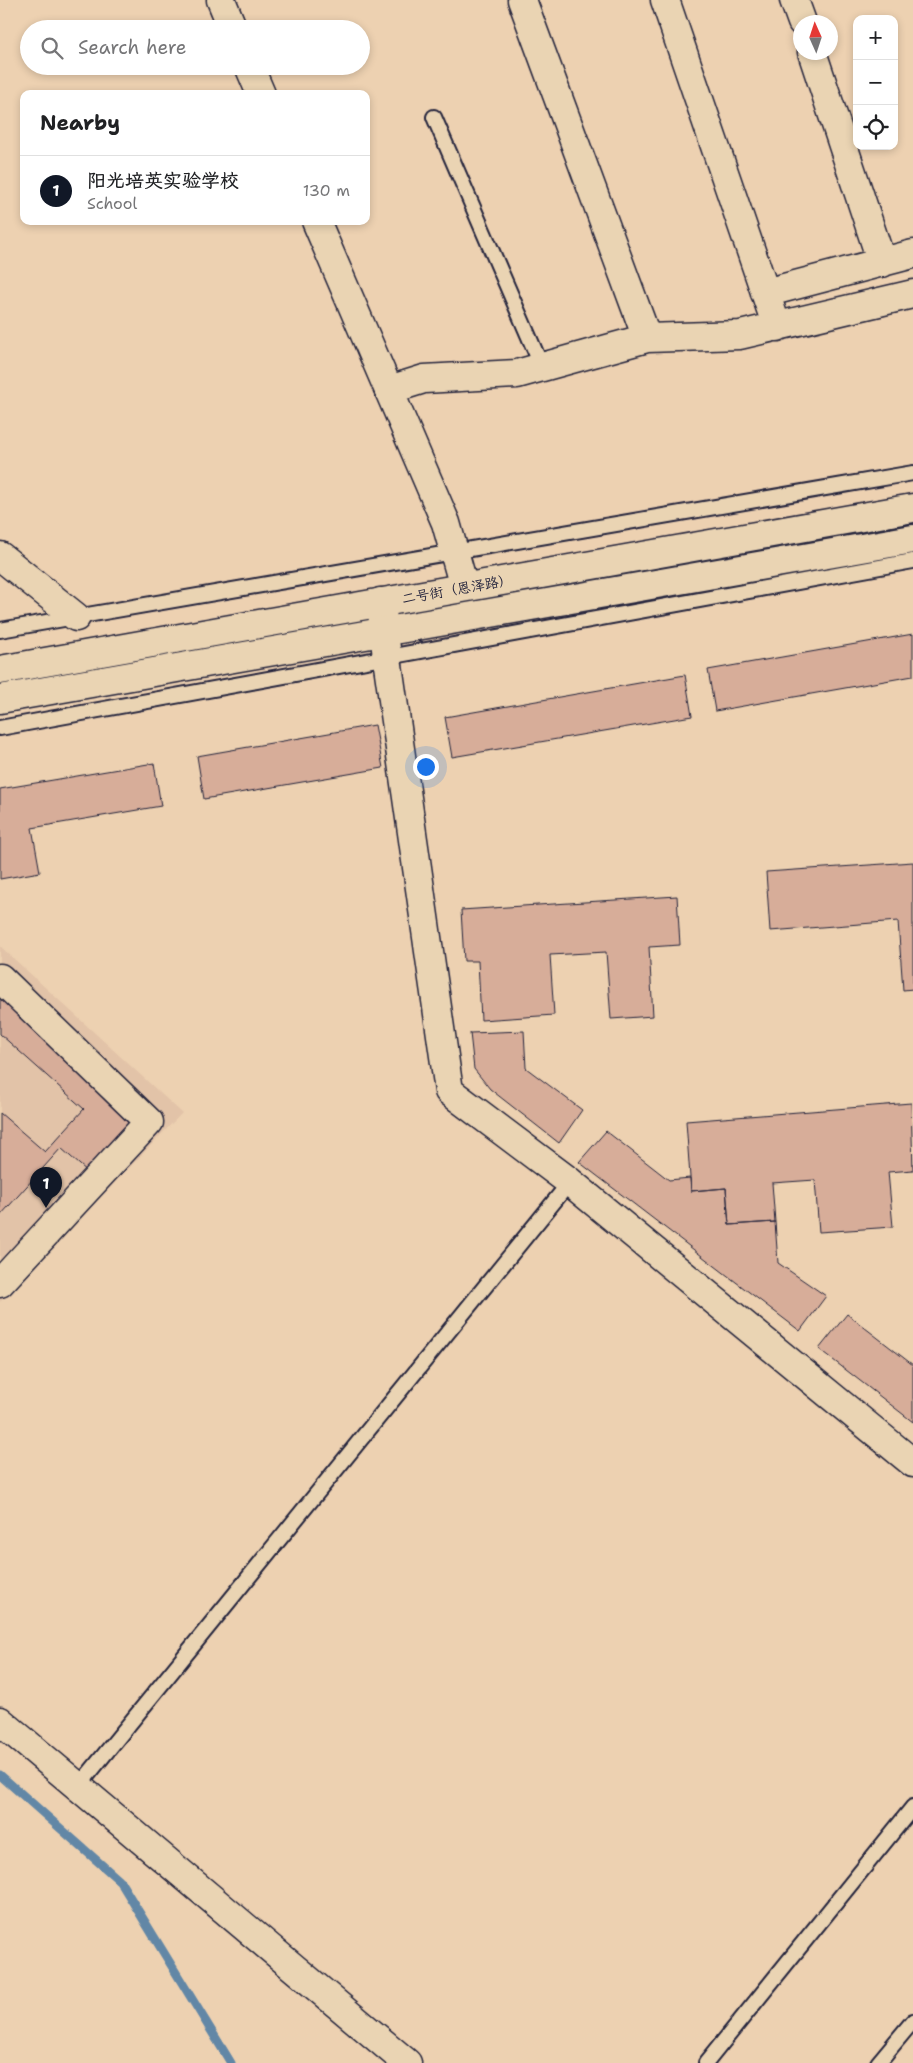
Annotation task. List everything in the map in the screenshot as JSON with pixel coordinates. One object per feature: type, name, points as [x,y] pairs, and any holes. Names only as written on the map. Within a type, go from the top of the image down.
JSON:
[{"type":"street","points":[[221,0],[229,20]]},
{"type":"street","points":[[522,0],[647,338]]},
{"type":"street","points":[[665,0],[776,327]]},
{"type":"street","points":[[794,0],[799,15]]},
{"type":"street","points":[[815,60],[882,262]]},
{"type":"street","points":[[253,75],[259,90]]},
{"type":"street","points":[[318,225],[446,523],[464,587]]},
{"type":"street","points":[[765,293],[913,254]]},
{"type":"street","points":[[389,390],[424,380],[517,374],[647,338],[740,335],[913,294]]},
{"type":"street","name":"二号街（恩泽路）","points":[[0,670],[913,508]]},
{"type":"street","points":[[0,699],[385,645],[913,539]]},
{"type":"street","points":[[0,556],[76,617]]},
{"type":"street","points":[[381,602],[385,645],[449,1091],[570,1182],[913,1463]]},
{"type":"street","points":[[0,978],[149,1122],[0,1283]]},
{"type":"street","points":[[0,1721],[407,2063]]},
{"type":"lane","points":[[434,117],[542,367]]},
{"type":"lane","points":[[0,630],[913,473]]},
{"type":"lane","points":[[0,728],[385,645],[913,561]]},
{"type":"lane","points":[[78,1788],[570,1182]]},
{"type":"lane","points":[[706,2063],[913,1806]]},
{"type":"lane","points":[[878,2063],[913,2021]]},
{"type":"shaded area","points":[[0,946],[182,1113],[0,1302]]},
{"type":"building","points":[[913,634],[913,676],[715,711],[708,670]]},
{"type":"building","points":[[685,675],[692,716],[452,757],[445,717]]},
{"type":"building","points":[[375,725],[383,768],[204,799],[197,756]]},
{"type":"building","points":[[154,763],[161,806],[32,828],[40,872],[0,879],[0,789]]},
{"type":"building","points":[[913,862],[913,989],[903,990],[898,921],[770,931],[766,872]]},
{"type":"building","points":[[677,896],[680,945],[649,947],[653,1016],[611,1019],[606,952],[550,955],[554,1015],[481,1020],[478,961],[464,961],[461,910]]},
{"type":"building","points":[[0,988],[134,1122],[89,1173],[61,1148],[0,1216],[0,1113],[45,1152],[84,1109],[0,1034]]},
{"type":"building","points":[[524,1031],[526,1068],[582,1110],[559,1143],[490,1089],[474,1069],[470,1033]]},
{"type":"building","points":[[911,1103],[913,1170],[888,1172],[893,1227],[819,1232],[815,1180],[772,1183],[775,1222],[729,1225],[726,1188],[691,1191],[686,1121]]},
{"type":"building","points":[[606,1131],[669,1180],[690,1178],[691,1191],[726,1188],[729,1225],[775,1222],[778,1263],[826,1296],[800,1331],[579,1162]]},
{"type":"building","points":[[847,1314],[913,1365],[913,1422],[819,1349]]},
{"type":"waterway","points":[[0,1775],[120,1881],[231,2063]]},
{"type":"place","name":"阳光培英实验学校","points":[[46,1208]]}]
